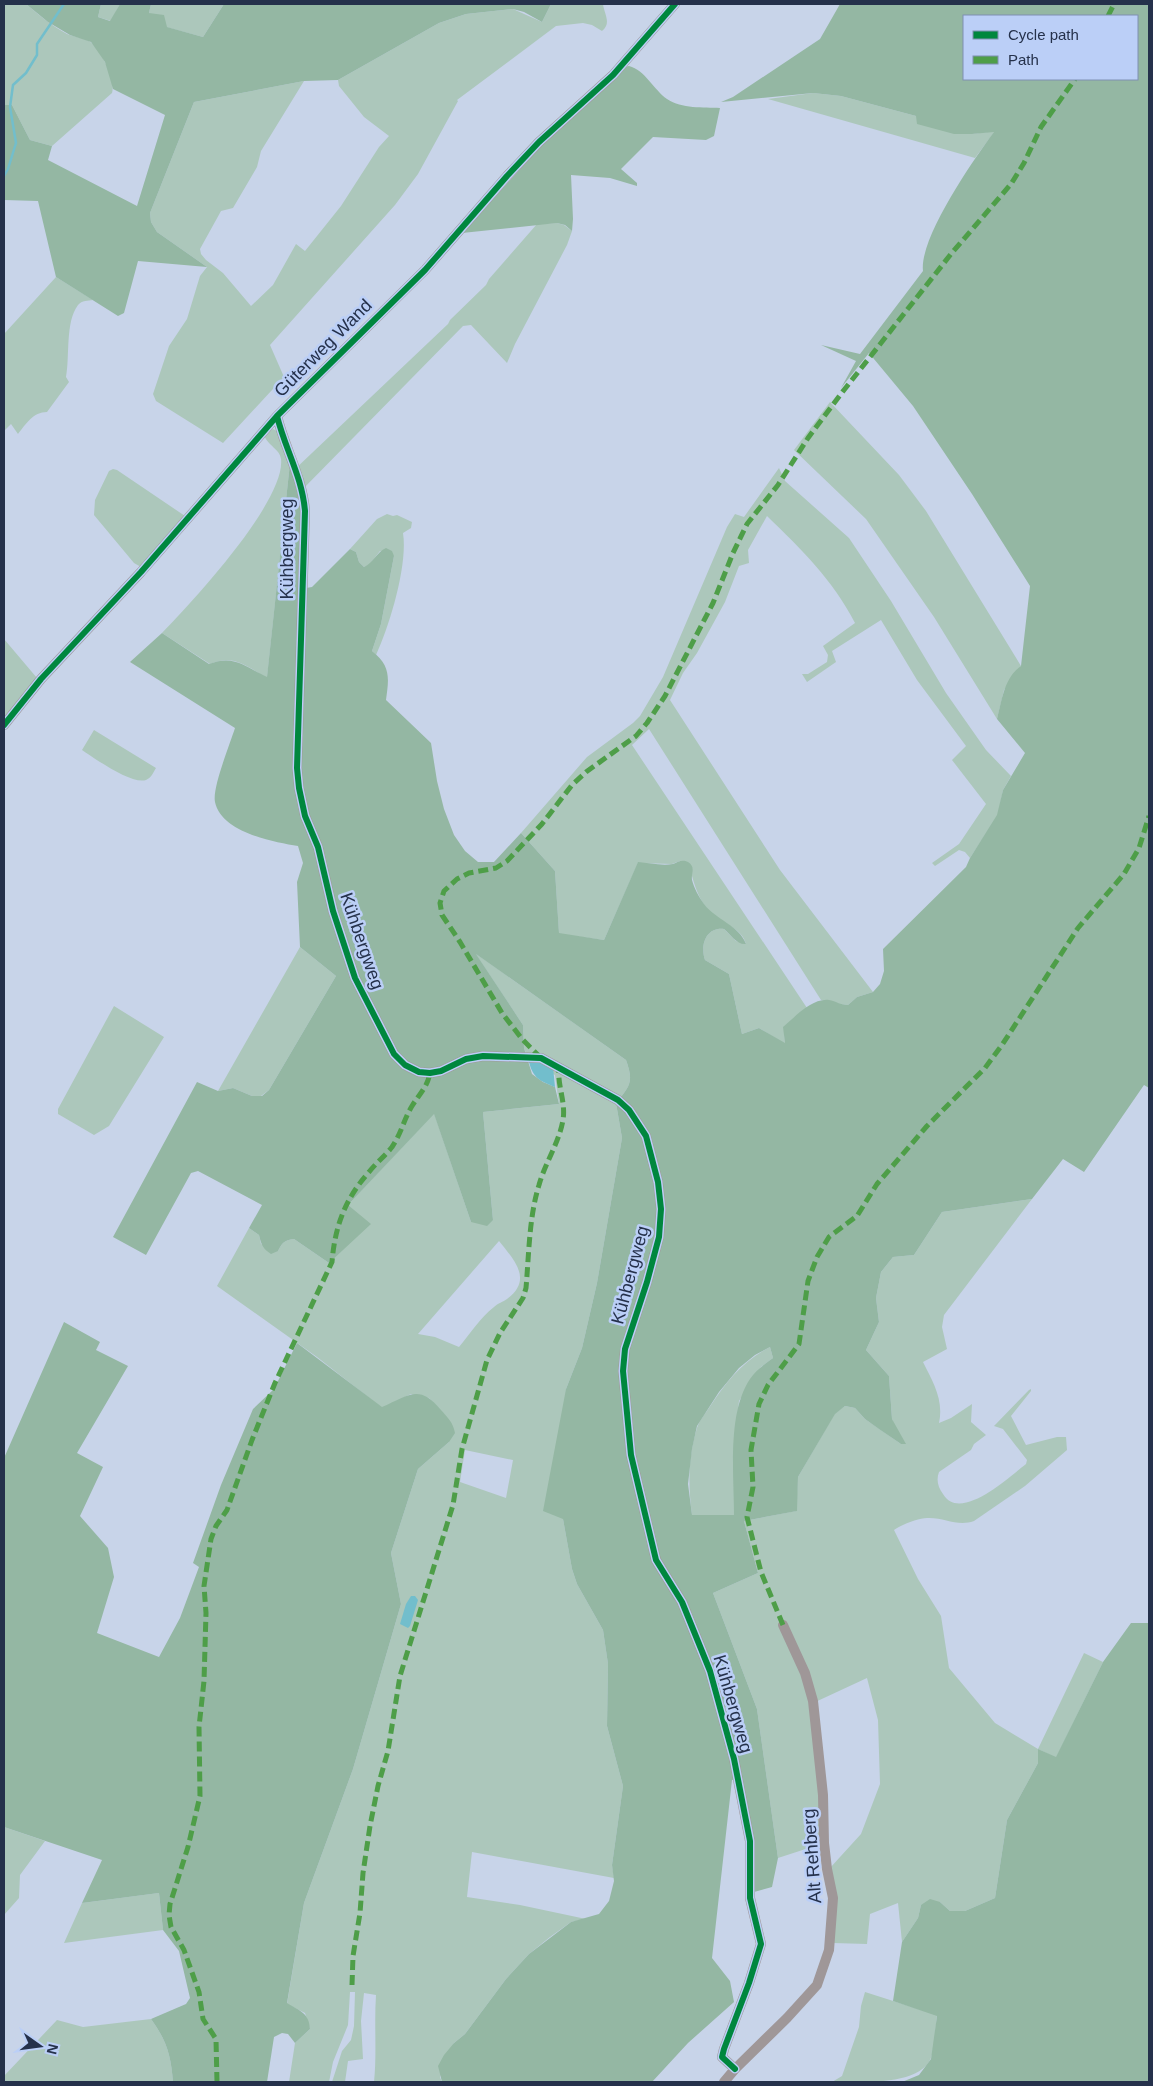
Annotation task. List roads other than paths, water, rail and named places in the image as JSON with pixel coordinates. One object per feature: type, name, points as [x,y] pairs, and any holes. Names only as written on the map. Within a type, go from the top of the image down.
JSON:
[{"type":"street","name":"Güterweg Wand","points":[[4,724],[41,679],[141,572],[277,416],[425,270],[507,176],[539,142],[613,75],[675,4]]},
{"type":"street","name":"Kühbergweg","points":[[277,416],[299,476],[305,511],[297,758],[299,788],[305,816],[318,847],[333,911],[355,978],[394,1054],[404,1065],[419,1072],[430,1073],[441,1071],[466,1059],[483,1056],[541,1058],[618,1100],[629,1110],[646,1136],[651,1154],[658,1182],[661,1209],[659,1237],[625,1349],[623,1371],[635,1479],[656,1560],[682,1602],[710,1671],[734,1759],[750,1841],[750,1898],[761,1944],[722,2057],[735,2070]]},
{"type":"street","name":"Alt Rehberg","points":[[724,2082],[788,2018],[816,1985],[829,1950],[833,1898],[824,1843],[824,1795],[813,1701],[805,1673],[784,1625]]},
{"type":"water","points":[[529,1062],[553,1067],[555,1087],[538,1078]]},
{"type":"water","points":[[411,1596],[415,1596],[418,1600],[408,1628],[400,1624],[406,1604]]},
{"type":"waterway","points":[[4,176],[16,143],[10,107],[13,85],[26,73],[37,55],[37,44],[64,4]]}]
